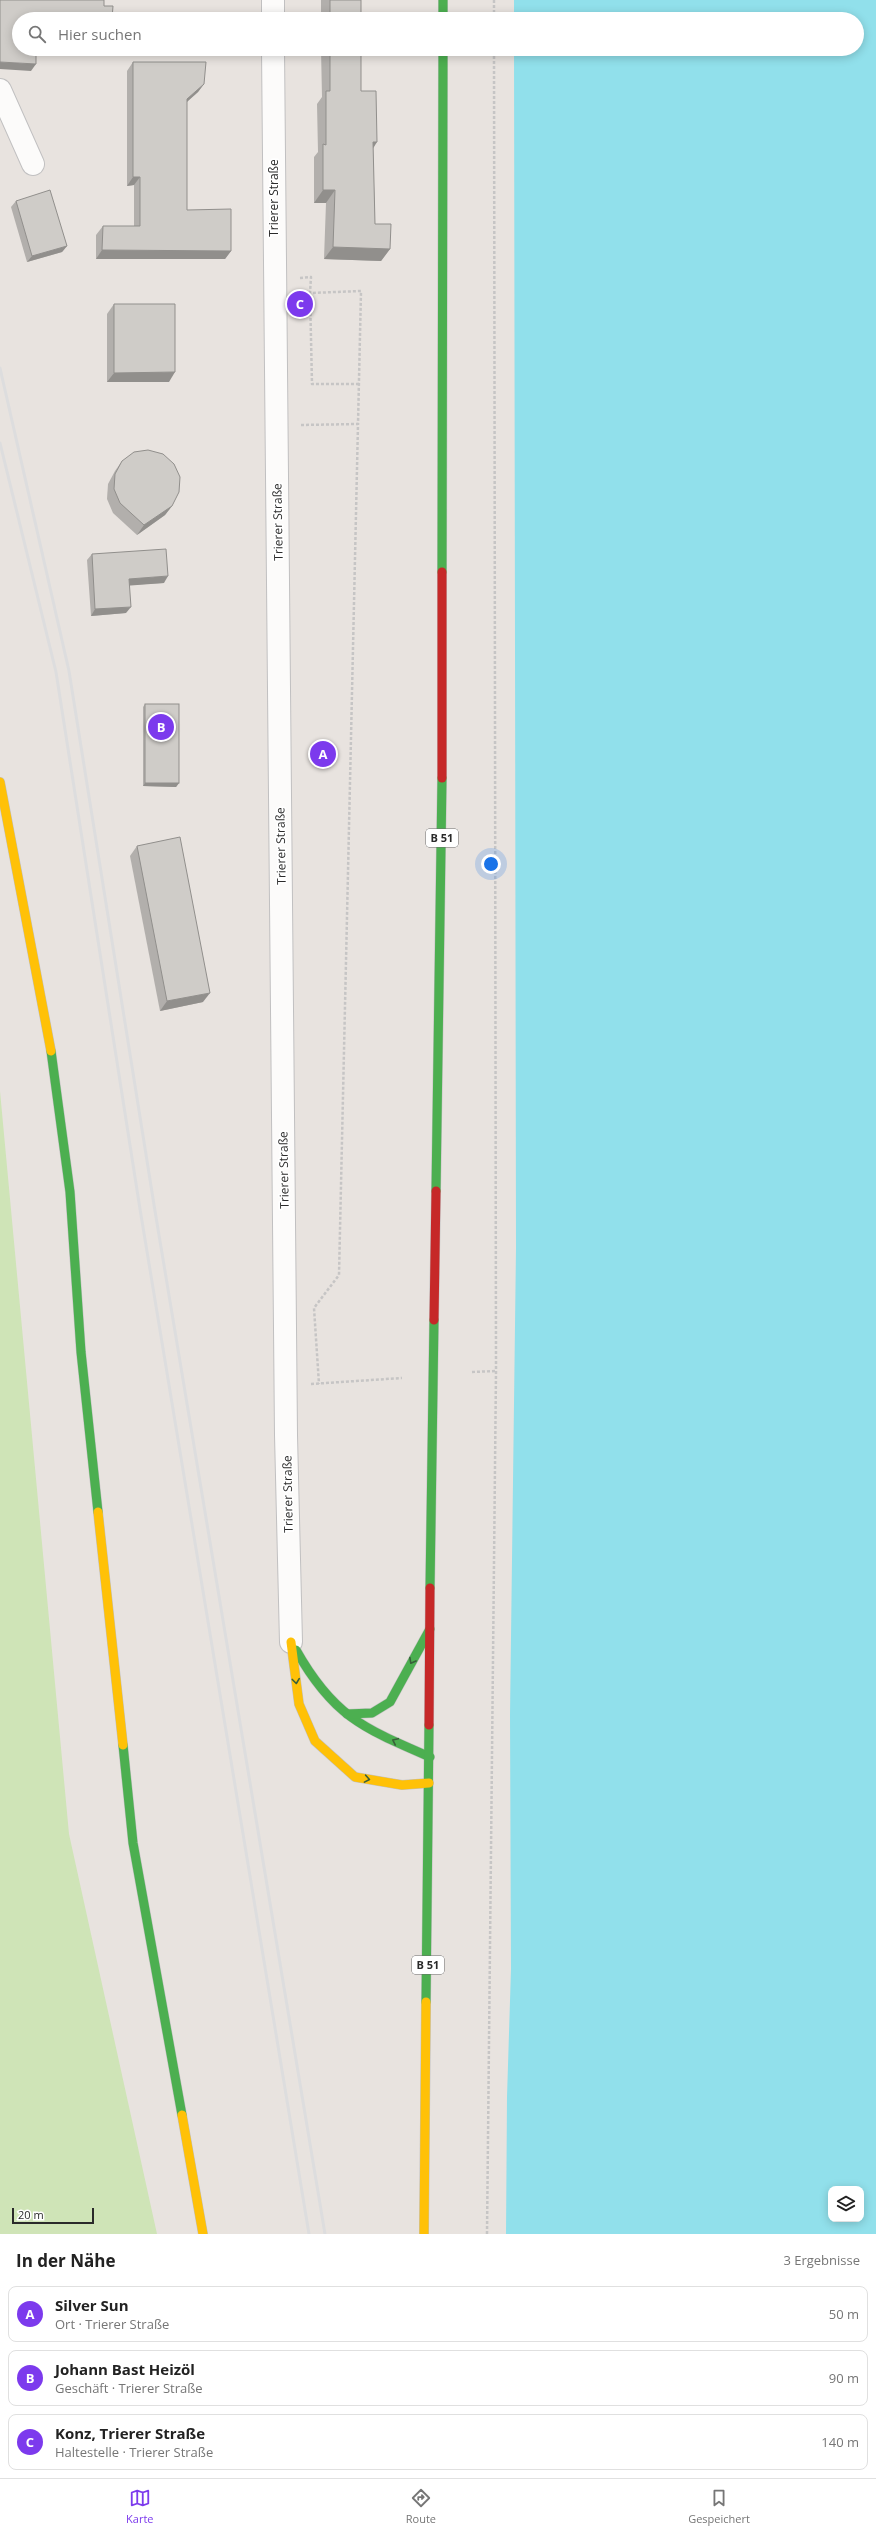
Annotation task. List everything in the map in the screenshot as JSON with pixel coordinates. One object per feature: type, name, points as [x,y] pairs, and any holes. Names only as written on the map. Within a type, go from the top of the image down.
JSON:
[{"type":"main road","points":[[443,0],[443,12]]},
{"type":"main road","name":"B 51","points":[[424,2234],[442,783],[443,56]]},
{"type":"main road","points":[[0,782],[52,1058],[70,1192],[81,1352],[133,1843],[203,2234]]},
{"type":"main road","points":[[347,1714],[372,1713],[390,1702],[431,1627]]},
{"type":"main road","points":[[291,1642],[312,1677],[332,1703],[370,1730],[430,1757]]},
{"type":"main road","points":[[291,1642],[299,1704],[315,1741],[355,1777],[402,1785],[429,1783]]},
{"type":"street","points":[[273,0],[273,12]]},
{"type":"street","name":"Trierer Straße","points":[[273,56],[276,426],[280,621],[286,1386],[291,1642]]},
{"type":"street","points":[[0,90],[33,164]]},
{"type":"path","points":[[494,0],[494,12]]},
{"type":"path","points":[[487,2234],[496,1370],[494,56]]},
{"type":"path","points":[[275,280],[311,277],[312,384],[359,384]]},
{"type":"path","points":[[310,292],[361,291],[340,1275],[314,1308],[319,1384]]},
{"type":"path","points":[[276,426],[358,424]]},
{"type":"path","points":[[472,1372],[496,1370]]},
{"type":"path","points":[[286,1386],[402,1378]]},
{"type":"green space","points":[[0,1091],[69,1834],[157,2234],[0,2234]]},
{"type":"water","points":[[514,0],[876,0],[876,2234],[506,2234],[507,2097],[511,1969],[510,1715],[516,1248],[514,56],[864,56],[864,12],[514,12]]},
{"type":"building","points":[[0,0],[104,0],[104,6],[113,6],[113,12],[12,12],[12,56],[36,56],[36,64],[0,62]]},
{"type":"building","points":[[330,0],[361,0],[361,12],[330,12]]},
{"type":"building","points":[[330,56],[361,56],[361,91],[376,91],[377,142],[373,142],[375,224],[391,224],[390,249],[333,247],[335,190],[323,190],[323,144],[326,145],[326,91],[330,91]]},
{"type":"building","points":[[133,62],[206,62],[204,84],[187,99],[187,210],[231,209],[231,251],[102,250],[103,226],[140,226],[140,177],[133,177]]},
{"type":"building","points":[[50,190],[67,246],[32,256],[16,201]]},
{"type":"building","points":[[114,304],[175,304],[175,372],[114,373]]},
{"type":"building","points":[[148,450],[163,454],[174,464],[180,477],[179,492],[172,506],[144,525],[120,503],[114,489],[115,474],[122,461],[134,452]]},
{"type":"building","points":[[166,549],[168,576],[129,579],[131,607],[95,609],[92,554]]},
{"type":"building","points":[[145,704],[179,704],[179,783],[145,783]]},
{"type":"building","points":[[180,837],[210,993],[167,1001],[137,846]]},
{"type":"railway","points":[[0,368],[69,671],[155,1211],[325,2234]]},
{"type":"railway","points":[[0,443],[56,672],[140,1209],[309,2234]]},
{"type":"traffic: fast","points":[[443,0],[443,12]]},
{"type":"traffic: fast","points":[[442,572],[443,56]]},
{"type":"traffic: fast","points":[[436,1191],[442,778]]},
{"type":"traffic: fast","points":[[51,1051],[70,1192],[81,1352],[98,1512]]},
{"type":"traffic: fast","points":[[430,1588],[434,1320]]},
{"type":"traffic: fast","points":[[347,1714],[372,1713],[390,1702],[430,1629]]},
{"type":"traffic: fast","points":[[296,1650],[323,1690],[337,1705],[352,1717],[368,1728],[430,1757]]},
{"type":"traffic: fast","points":[[426,2002],[429,1725]]},
{"type":"traffic: fast","points":[[123,1745],[133,1843],[182,2115]]},
{"type":"traffic: slow","points":[[0,782],[51,1051]]},
{"type":"traffic: slow","points":[[98,1512],[123,1745]]},
{"type":"traffic: slow","points":[[291,1642],[299,1704],[315,1741],[355,1777],[402,1785],[429,1783]]},
{"type":"traffic: slow","points":[[424,2234],[426,2002]]},
{"type":"traffic: slow","points":[[182,2115],[203,2234]]},
{"type":"traffic: jam","points":[[442,572],[442,778]]},
{"type":"traffic: jam","points":[[434,1320],[436,1191]]},
{"type":"traffic: jam","points":[[429,1725],[430,1588]]},
{"type":"place","name":"Konz, Trierer Straße","points":[[300,304]]},
{"type":"place","name":"Johann Bast Heizöl","points":[[161,727]]},
{"type":"place","name":"Silver Sun","points":[[323,754]]}]
